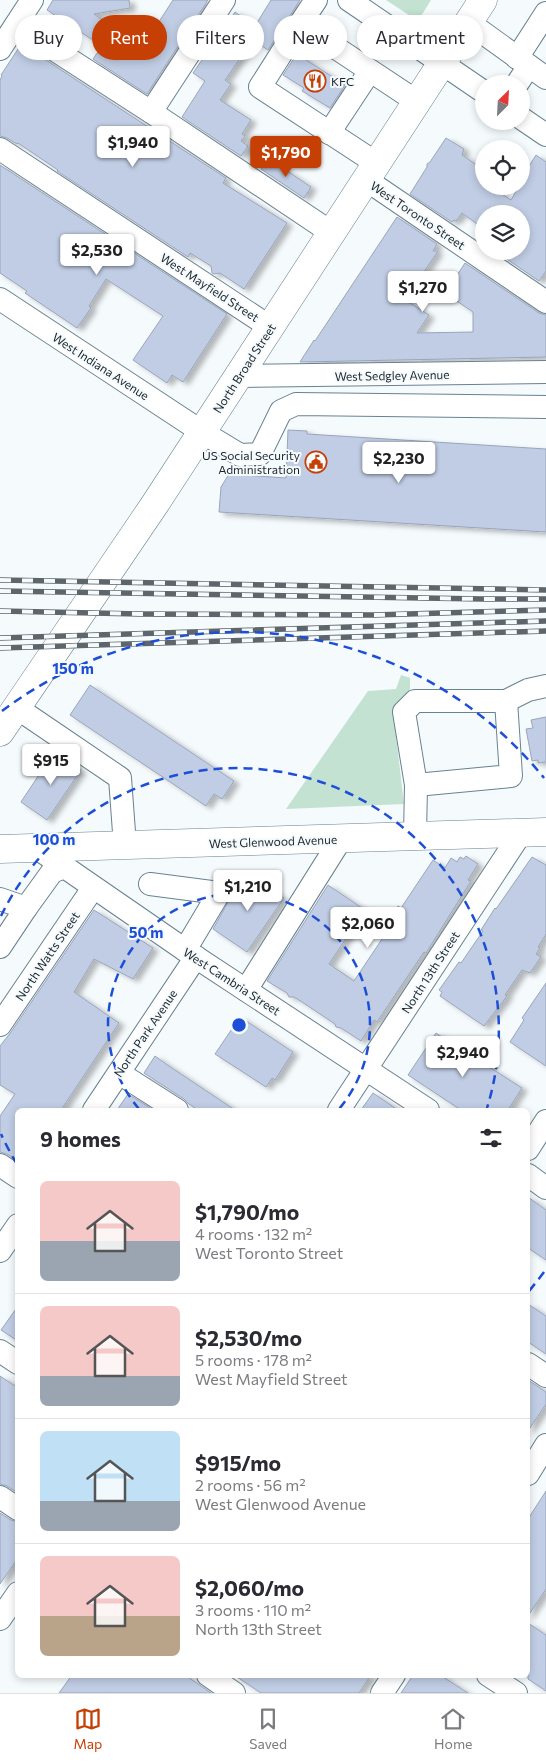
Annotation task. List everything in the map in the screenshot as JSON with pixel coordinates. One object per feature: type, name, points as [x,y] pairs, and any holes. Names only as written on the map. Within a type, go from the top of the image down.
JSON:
[{"type":"main road","name":"North Broad Street","points":[[473,15],[483,0]]},
{"type":"main road","name":"North Broad Street","points":[[0,732],[145,520],[441,62]]},
{"type":"main road","name":"West Glenwood Avenue","points":[[0,849],[533,833]]},
{"type":"street","points":[[22,15],[32,0]]},
{"type":"street","points":[[151,112],[224,0]]},
{"type":"street","points":[[306,15],[316,0]]},
{"type":"street","points":[[349,0],[475,86]]},
{"type":"street","points":[[483,34],[533,72],[546,13]]},
{"type":"street","points":[[0,49],[15,26]]},
{"type":"street","points":[[347,56],[416,101]]},
{"type":"street","points":[[70,60],[332,233]]},
{"type":"street","name":"West Toronto Street","points":[[277,60],[260,87],[329,133],[370,171],[546,302]]},
{"type":"street","points":[[329,133],[370,71]]},
{"type":"street","name":"West Mayfield Street","points":[[0,150],[270,327]]},
{"type":"street","name":"West Indiana Avenue","points":[[0,299],[240,455],[260,454],[281,411],[296,404],[546,407]]},
{"type":"street","name":"West Sedgley Avenue","points":[[238,376],[546,372]]},
{"type":"street","points":[[415,836],[416,785],[404,712],[415,701],[506,701],[528,690],[546,686]]},
{"type":"street","points":[[416,785],[511,776],[506,701]]},
{"type":"street","points":[[17,708],[120,778],[125,846]]},
{"type":"street","name":"North 13th Street","points":[[340,1108],[533,833]]},
{"type":"street","points":[[246,990],[341,839]]},
{"type":"street","name":"West Cambria Street","points":[[37,848],[93,888],[425,1108]]},
{"type":"street","points":[[0,947],[52,872],[64,867]]},
{"type":"street","name":"North Park Avenue","points":[[95,1108],[119,1073],[191,953],[219,893],[150,884]]},
{"type":"street","name":"North Watts Street","points":[[0,1025],[93,888]]},
{"type":"street","points":[[0,899],[26,908]]},
{"type":"street","points":[[119,1073],[174,1108]]},
{"type":"street","points":[[530,1146],[546,1121]]},
{"type":"street","points":[[0,1165],[15,1175]]},
{"type":"street","points":[[530,1176],[546,1188]]},
{"type":"street","points":[[0,1252],[15,1230]]},
{"type":"street","points":[[0,1352],[15,1361]]},
{"type":"street","points":[[530,1365],[546,1376]]},
{"type":"street","points":[[530,1471],[546,1445]]},
{"type":"street","points":[[0,1497],[15,1507]]},
{"type":"street","points":[[0,1619],[15,1597]]},
{"type":"street","points":[[212,1678],[234,1693]]},
{"type":"street","points":[[382,1693],[392,1678]]},
{"type":"street","points":[[493,1678],[516,1693]]},
{"type":"green space","points":[[386,0],[431,0],[422,15],[409,15]]},
{"type":"green space","points":[[401,675],[410,678],[410,695],[401,700],[393,710],[404,804],[286,809],[368,691],[396,689]]},
{"type":"building","points":[[53,0],[129,0],[130,8],[92,15],[92,39],[82,33],[82,15],[55,15],[47,10]]},
{"type":"building","points":[[173,0],[208,0],[198,15],[177,15],[177,48],[147,94],[95,60],[167,60],[167,15],[163,15]]},
{"type":"building","points":[[271,0],[300,0],[290,15],[274,15],[274,41],[268,50],[264,47],[264,15],[262,15]]},
{"type":"building","points":[[15,54],[15,60],[46,60],[226,178],[223,183],[287,223],[244,289],[220,273],[212,273],[211,266],[190,253],[188,257],[57,171],[18,143],[0,136],[1,75]]},
{"type":"building","points":[[202,60],[239,60],[225,80],[231,84],[220,100],[251,120],[242,134],[245,136],[241,141],[248,146],[241,156],[182,117],[205,81],[193,73]]},
{"type":"building","name":"KFC","points":[[293,60],[306,60],[345,85],[330,108],[302,91],[304,88],[283,75]]},
{"type":"building","points":[[446,138],[464,149],[462,155],[475,164],[475,195],[503,195],[511,200],[514,195],[530,195],[530,164],[536,155],[546,162],[546,271],[539,281],[508,260],[530,260],[530,205],[475,205],[475,222],[462,213],[456,221],[452,222],[410,194]]},
{"type":"building","points":[[268,158],[311,187],[304,198],[261,169]]},
{"type":"building","points":[[0,165],[227,314],[183,382],[172,375],[167,383],[133,360],[163,316],[106,279],[89,306],[91,308],[77,328],[25,293],[27,291],[0,273]]},
{"type":"building","points":[[397,217],[437,244],[433,251],[438,251],[405,300],[429,315],[417,333],[473,332],[473,312],[448,295],[456,282],[454,280],[465,263],[539,313],[546,315],[546,357],[300,362]]},
{"type":"building","points":[[288,430],[307,431],[307,434],[546,449],[546,532],[219,512],[221,487],[229,474],[286,478]]},
{"type":"building","points":[[90,685],[234,781],[222,799],[214,794],[206,806],[70,715]]},
{"type":"building","points":[[546,717],[546,762],[538,763],[538,760],[532,761],[526,729],[533,728],[531,720]]},
{"type":"building","points":[[54,752],[81,770],[47,820],[21,802]]},
{"type":"building","points":[[466,856],[478,864],[468,880],[471,881],[426,953],[424,952],[377,1022],[374,1020],[361,1041],[341,1028],[336,1027],[335,1024],[294,997],[289,997],[287,993],[267,981],[328,885],[365,910],[329,964],[354,981],[384,936],[380,934],[398,906],[401,908],[433,860],[445,868],[451,858],[457,862],[460,857],[464,859]]},
{"type":"building","points":[[532,857],[546,865],[546,934],[536,954],[541,957],[530,973],[522,970],[505,995],[507,996],[484,1026],[440,996],[442,992],[439,990],[459,962],[461,963],[483,931],[481,930],[495,908]]},
{"type":"building","points":[[246,873],[284,898],[247,952],[213,929]]},
{"type":"building","points":[[94,910],[153,948],[133,979],[94,959],[74,992],[119,1023],[62,1108],[15,1108],[15,1159],[0,1152],[0,1116],[15,1094],[0,1085],[0,1046]]},
{"type":"building","points":[[546,983],[546,1066],[510,1042],[524,1020],[522,1018]]},
{"type":"building","points":[[240,1017],[293,1052],[275,1080],[272,1078],[266,1087],[215,1054]]},
{"type":"building","points":[[436,1033],[522,1088],[509,1108],[458,1108],[408,1075]]},
{"type":"building","points":[[155,1056],[232,1108],[195,1108],[144,1073]]},
{"type":"building","points":[[373,1093],[395,1108],[362,1108]]},
{"type":"building","points":[[128,1094],[150,1108],[118,1108]]},
{"type":"building","points":[[530,1198],[546,1210],[546,1260],[530,1249]]},
{"type":"building","points":[[530,1305],[546,1316],[546,1354],[530,1343]]},
{"type":"building","points":[[15,1310],[15,1339],[1,1330]]},
{"type":"building","points":[[0,1376],[15,1386],[15,1491],[0,1484]]},
{"type":"building","points":[[530,1381],[546,1392],[546,1404],[530,1428]]},
{"type":"building","points":[[546,1491],[546,1589],[530,1613],[530,1516]]},
{"type":"building","points":[[0,1513],[15,1521],[15,1562],[0,1584]]},
{"type":"building","points":[[530,1624],[546,1635],[546,1691],[528,1679],[530,1678]]},
{"type":"building","points":[[70,1678],[189,1678],[211,1693],[59,1693]]},
{"type":"building","points":[[238,1678],[369,1678],[359,1693],[261,1693]]},
{"type":"building","points":[[411,1678],[445,1678],[468,1693],[401,1693]]},
{"type":"railway","points":[[0,580],[546,590]]},
{"type":"railway","points":[[0,591],[546,599]]},
{"type":"railway","points":[[0,611],[140,614],[374,615],[546,610]]},
{"type":"railway","points":[[0,638],[546,621]]},
{"type":"railway","points":[[0,648],[546,631]]},
{"type":"place","name":"KFC","points":[[315,81]]},
{"type":"place","name":"US Social Security Administration","points":[[316,462]]}]
